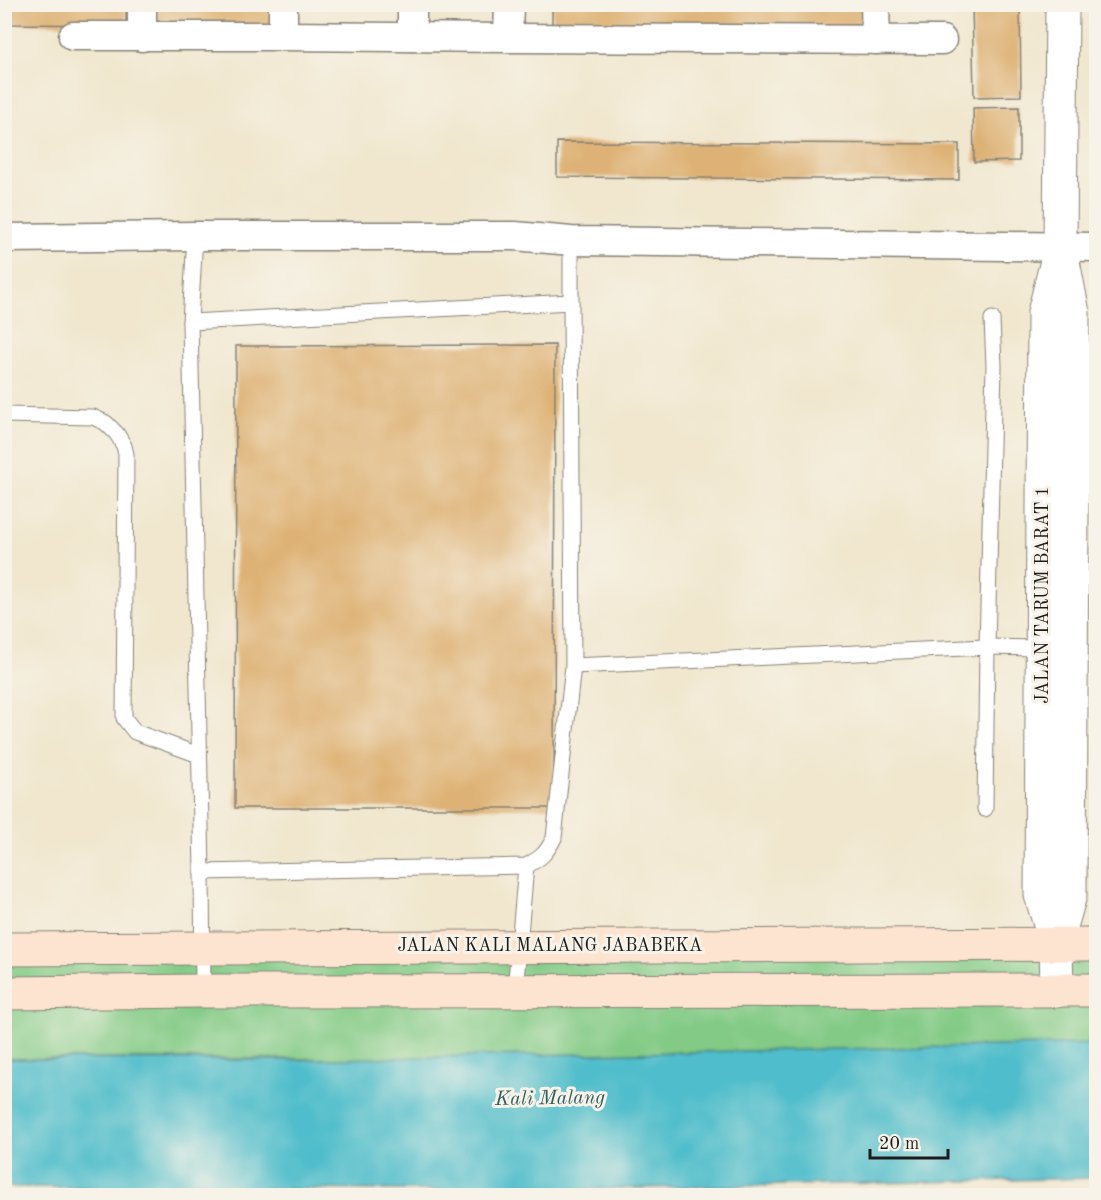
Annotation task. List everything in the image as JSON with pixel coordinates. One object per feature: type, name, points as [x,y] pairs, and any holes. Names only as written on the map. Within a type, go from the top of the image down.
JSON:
[{"type":"main road","name":"JALAN KALI MALANG JABABEKA","points":[[4,949],[1096,944]]},
{"type":"main road","points":[[4,993],[1096,990]]},
{"type":"street","points":[[142,4],[142,37]]},
{"type":"street","points":[[283,4],[283,36]]},
{"type":"street","points":[[412,4],[412,37]]},
{"type":"street","points":[[508,4],[508,38]]},
{"type":"street","points":[[876,4],[876,40]]},
{"type":"street","name":"JALAN TARUM BARAT 1","points":[[1056,944],[1070,895],[1073,313],[1060,246],[1062,4]]},
{"type":"street","points":[[74,36],[942,40]]},
{"type":"street","points":[[4,238],[515,236],[572,241],[1096,247]]},
{"type":"street","name":"JALAN TARUM BARAT 1","points":[[1057,991],[1056,944],[1041,895],[1044,313],[1060,246]]},
{"type":"lane","points":[[195,236],[190,322],[203,991]]},
{"type":"lane","points":[[202,872],[526,866],[541,858],[549,848],[554,838],[573,666],[572,241]]},
{"type":"lane","points":[[190,322],[571,302]]},
{"type":"lane","points":[[985,809],[994,366],[992,319]]},
{"type":"lane","points":[[4,415],[93,417],[106,423],[117,434],[124,446],[126,454],[124,718],[135,732],[200,755]]},
{"type":"lane","points":[[573,666],[987,647],[1042,648]]},
{"type":"lane","points":[[515,991],[526,866]]},
{"type":"green space","points":[[1096,944],[1096,1046],[363,1059],[5,1059],[5,949]]},
{"type":"water","name":"Kali Malang","points":[[1096,1044],[1096,1178],[520,1191],[5,1187],[5,1059],[276,1060]]},
{"type":"building","points":[[6,4],[126,4],[126,25],[6,24]]},
{"type":"building","points":[[155,4],[274,4],[274,26],[155,26]]},
{"type":"building","points":[[552,4],[867,4],[867,27],[552,25]]},
{"type":"building","points":[[972,4],[1020,4],[1021,96],[974,97]]},
{"type":"building","points":[[1019,107],[1019,161],[974,162],[973,108]]},
{"type":"building","points":[[557,142],[959,144],[959,180],[557,177]]},
{"type":"building","points":[[555,345],[554,808],[235,808],[236,346]]}]
